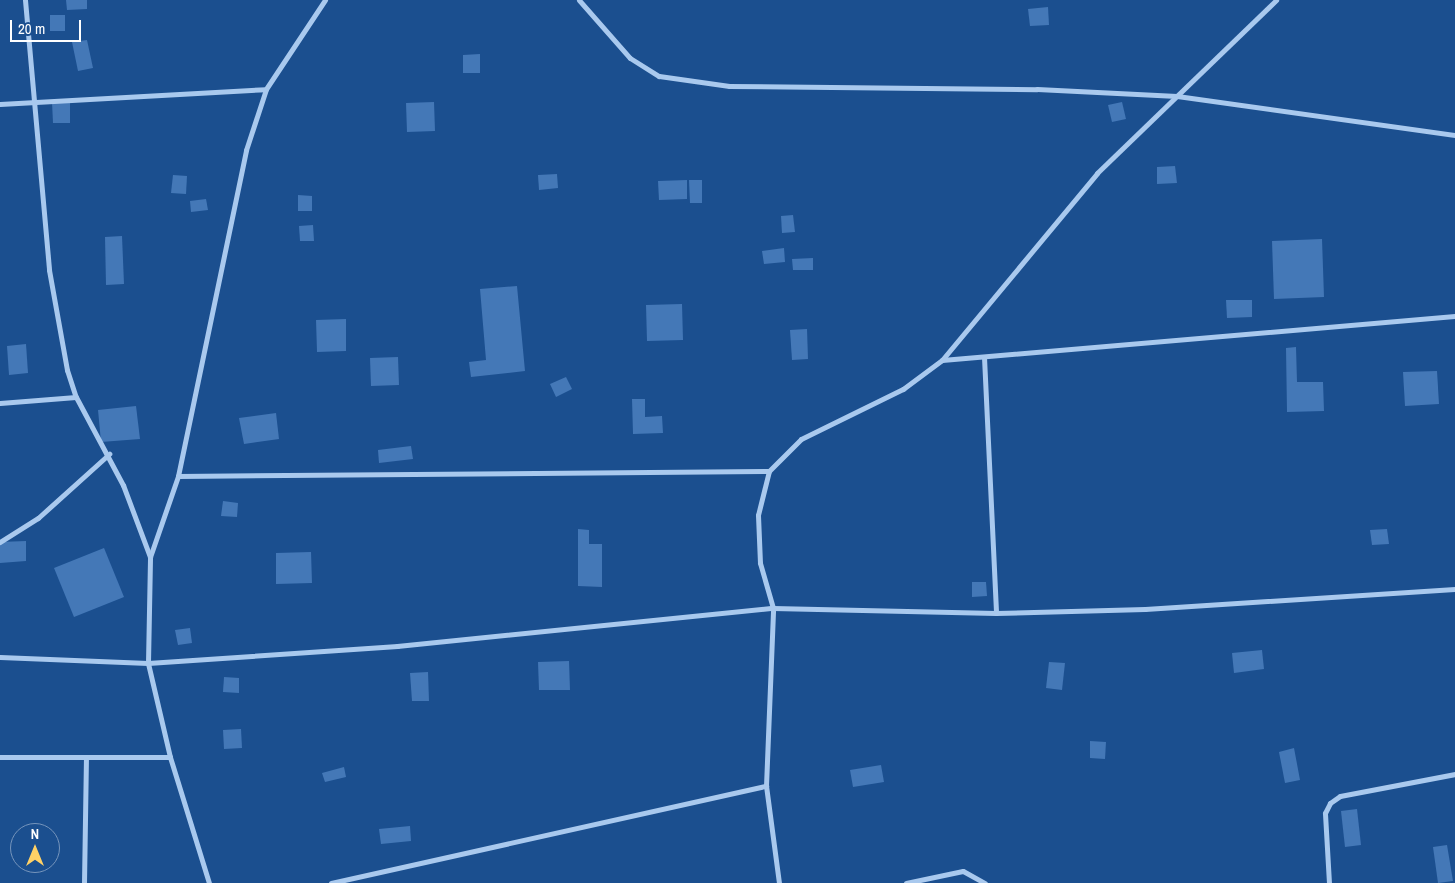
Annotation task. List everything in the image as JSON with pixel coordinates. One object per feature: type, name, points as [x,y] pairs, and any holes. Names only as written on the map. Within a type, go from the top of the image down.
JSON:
[{"type":"street","points":[[25,0],[49,270],[76,396],[109,454],[150,557]]},
{"type":"street","points":[[209,883],[170,758],[148,663],[150,557],[178,476],[246,150],[266,89],[324,0]]},
{"type":"street","points":[[578,0],[630,58],[659,76],[729,86],[1037,89],[1176,96],[1455,134]]},
{"type":"street","points":[[779,883],[766,786],[773,608],[760,563],[758,515],[769,471],[801,439],[904,389],[942,360],[1096,173],[1276,0]]},
{"type":"street","points":[[0,104],[266,89]]},
{"type":"street","points":[[942,360],[1455,316]]},
{"type":"street","points":[[984,357],[996,613]]},
{"type":"street","points":[[0,403],[76,396]]},
{"type":"street","points":[[0,542],[38,518],[109,454]]},
{"type":"street","points":[[178,476],[769,471]]},
{"type":"street","points":[[0,657],[148,663],[397,646],[773,608],[996,613],[1145,609],[1455,589]]},
{"type":"street","points":[[0,756],[170,758]]},
{"type":"street","points":[[84,883],[86,757]]},
{"type":"street","points":[[1329,883],[1325,813],[1330,803],[1340,796],[1455,774]]},
{"type":"street","points":[[331,883],[766,786]]},
{"type":"street","points":[[906,883],[963,871],[985,883]]},
{"type":"building","points":[[66,0],[87,0],[87,9],[67,10]]},
{"type":"building","points":[[1048,7],[1049,25],[1030,26],[1028,9]]},
{"type":"building","points":[[50,15],[65,15],[65,31],[50,31]]},
{"type":"building","points":[[87,40],[93,68],[78,71],[72,42]]},
{"type":"building","points":[[480,54],[480,73],[463,73],[463,55]]},
{"type":"building","points":[[52,102],[70,102],[70,123],[53,123]]},
{"type":"building","points":[[434,102],[435,131],[407,132],[406,103]]},
{"type":"building","points":[[1122,102],[1126,119],[1112,122],[1108,105]]},
{"type":"building","points":[[1175,166],[1177,183],[1157,184],[1157,167]]},
{"type":"building","points":[[557,174],[558,188],[539,190],[538,175]]},
{"type":"building","points":[[173,175],[187,176],[186,194],[171,193]]},
{"type":"building","points":[[687,180],[687,199],[659,200],[658,181]]},
{"type":"building","points":[[689,180],[702,180],[702,203],[690,203]]},
{"type":"building","points":[[298,195],[312,196],[312,211],[298,211]]},
{"type":"building","points":[[206,199],[208,210],[191,212],[190,201]]},
{"type":"building","points":[[793,215],[795,232],[782,233],[781,216]]},
{"type":"building","points":[[313,225],[314,241],[300,241],[299,226]]},
{"type":"building","points":[[122,236],[124,284],[106,285],[105,237]]},
{"type":"building","points":[[1322,239],[1324,297],[1274,299],[1272,241]]},
{"type":"building","points":[[784,248],[785,262],[764,264],[762,251]]},
{"type":"building","points":[[813,258],[813,270],[793,270],[792,259]]},
{"type":"building","points":[[517,286],[525,371],[471,377],[469,362],[486,360],[480,289]]},
{"type":"building","points":[[1226,300],[1252,300],[1252,317],[1227,318]]},
{"type":"building","points":[[682,304],[683,340],[647,341],[646,305]]},
{"type":"building","points":[[346,319],[346,351],[317,352],[316,320]]},
{"type":"building","points":[[807,329],[808,359],[792,360],[790,330]]},
{"type":"building","points":[[26,344],[28,373],[9,375],[7,346]]},
{"type":"building","points":[[1296,347],[1297,382],[1323,382],[1324,411],[1287,412],[1286,348]]},
{"type":"building","points":[[398,357],[399,385],[371,386],[370,358]]},
{"type":"building","points":[[1437,371],[1439,404],[1405,406],[1403,372]]},
{"type":"building","points":[[566,377],[572,389],[556,397],[550,384]]},
{"type":"building","points":[[632,399],[645,399],[645,417],[662,416],[663,433],[633,434]]},
{"type":"building","points":[[136,406],[140,439],[101,442],[98,410]]},
{"type":"building","points":[[276,413],[279,439],[244,444],[239,418]]},
{"type":"building","points":[[411,446],[413,459],[379,463],[378,450]]},
{"type":"building","points":[[223,501],[238,503],[237,517],[221,516]]},
{"type":"building","points":[[578,529],[589,530],[589,544],[602,544],[602,587],[578,586]]},
{"type":"building","points":[[1387,529],[1389,544],[1372,545],[1370,530]]},
{"type":"building","points":[[26,541],[26,561],[0,563],[0,542]]},
{"type":"building","points":[[104,548],[124,597],[74,617],[54,568]]},
{"type":"building","points":[[311,552],[312,583],[276,584],[276,553]]},
{"type":"building","points":[[972,582],[986,582],[987,596],[972,597]]},
{"type":"building","points":[[190,628],[192,643],[178,645],[175,630]]},
{"type":"building","points":[[1262,650],[1264,669],[1234,673],[1232,653]]},
{"type":"building","points":[[569,661],[570,690],[539,690],[538,662]]},
{"type":"building","points":[[1049,662],[1065,663],[1062,690],[1046,688]]},
{"type":"building","points":[[428,672],[429,701],[412,701],[410,673]]},
{"type":"building","points":[[224,677],[239,678],[239,693],[223,692]]},
{"type":"building","points":[[241,729],[242,748],[224,749],[223,730]]},
{"type":"building","points":[[1090,741],[1106,742],[1105,759],[1090,758]]},
{"type":"building","points":[[1294,748],[1300,780],[1285,783],[1279,752]]},
{"type":"building","points":[[881,765],[884,782],[853,787],[850,770]]},
{"type":"building","points":[[344,767],[346,777],[325,782],[322,773]]},
{"type":"building","points":[[1357,809],[1361,845],[1345,847],[1341,811]]},
{"type":"building","points":[[410,826],[411,841],[381,844],[379,829]]},
{"type":"building","points":[[1447,845],[1453,881],[1438,883],[1433,847]]}]
